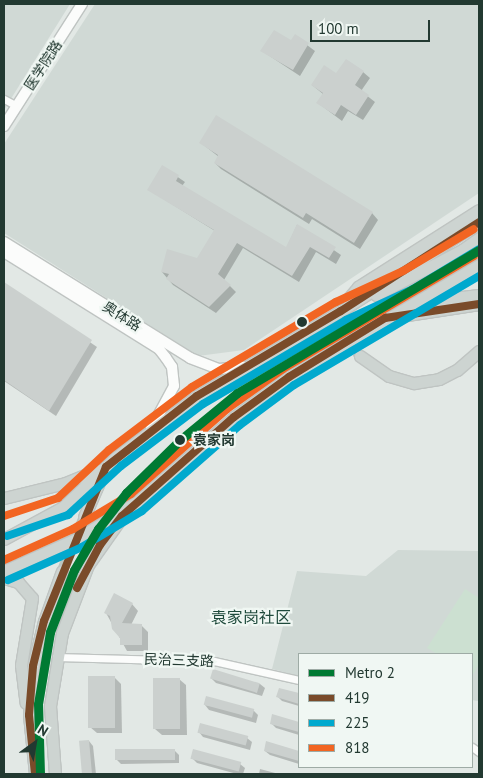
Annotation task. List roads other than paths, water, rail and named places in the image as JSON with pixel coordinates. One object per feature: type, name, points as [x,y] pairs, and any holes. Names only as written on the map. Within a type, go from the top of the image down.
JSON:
[{"type":"main road","name":"医学院路","points":[[4,126],[82,4]]},
{"type":"main road","points":[[348,299],[358,287],[479,210]]},
{"type":"main road","points":[[4,539],[63,507],[106,467],[152,429],[247,366],[341,311],[479,222]]},
{"type":"main road","points":[[341,311],[402,283],[479,238]]},
{"type":"main road","name":"奥体路","points":[[4,242],[190,358],[219,369],[247,366]]},
{"type":"main road","name":"奥体路","points":[[4,252],[158,349],[166,358],[172,367],[174,386],[152,429]]},
{"type":"main road","points":[[55,774],[50,706],[56,657],[69,610],[88,565],[111,528],[137,502],[234,417],[289,377],[385,318],[479,265]]},
{"type":"main road","points":[[413,303],[479,295]]},
{"type":"main road","points":[[385,318],[479,304]]},
{"type":"main road","points":[[360,356],[389,376],[414,383],[439,379],[457,370],[479,351]]},
{"type":"main road","points":[[9,497],[65,483],[106,467]]},
{"type":"main road","points":[[84,518],[106,467]]},
{"type":"main road","points":[[4,571],[78,538],[137,502]]},
{"type":"main road","points":[[29,715],[33,666],[44,621],[62,571]]},
{"type":"main road","points":[[4,578],[25,586],[32,598],[21,665],[29,715],[35,774]]},
{"type":"street","points":[[4,99],[16,106]]},
{"type":"street","name":"民治三支路","points":[[56,657],[214,661],[298,680]]},
{"type":"tunnel","points":[[347,303],[343,318],[349,338],[360,356]]},
{"type":"tunnel","points":[[62,571],[84,517]]},
{"type":"metro line","name":"2","points":[[40,774],[38,704],[50,632],[74,570],[98,529],[126,493],[180,440],[237,393],[479,250]]},
{"type":"place","name":"袁家岗","points":[[180,440]]},
{"type":"district","name":"袁家岗社区","points":[[251,617]]}]
